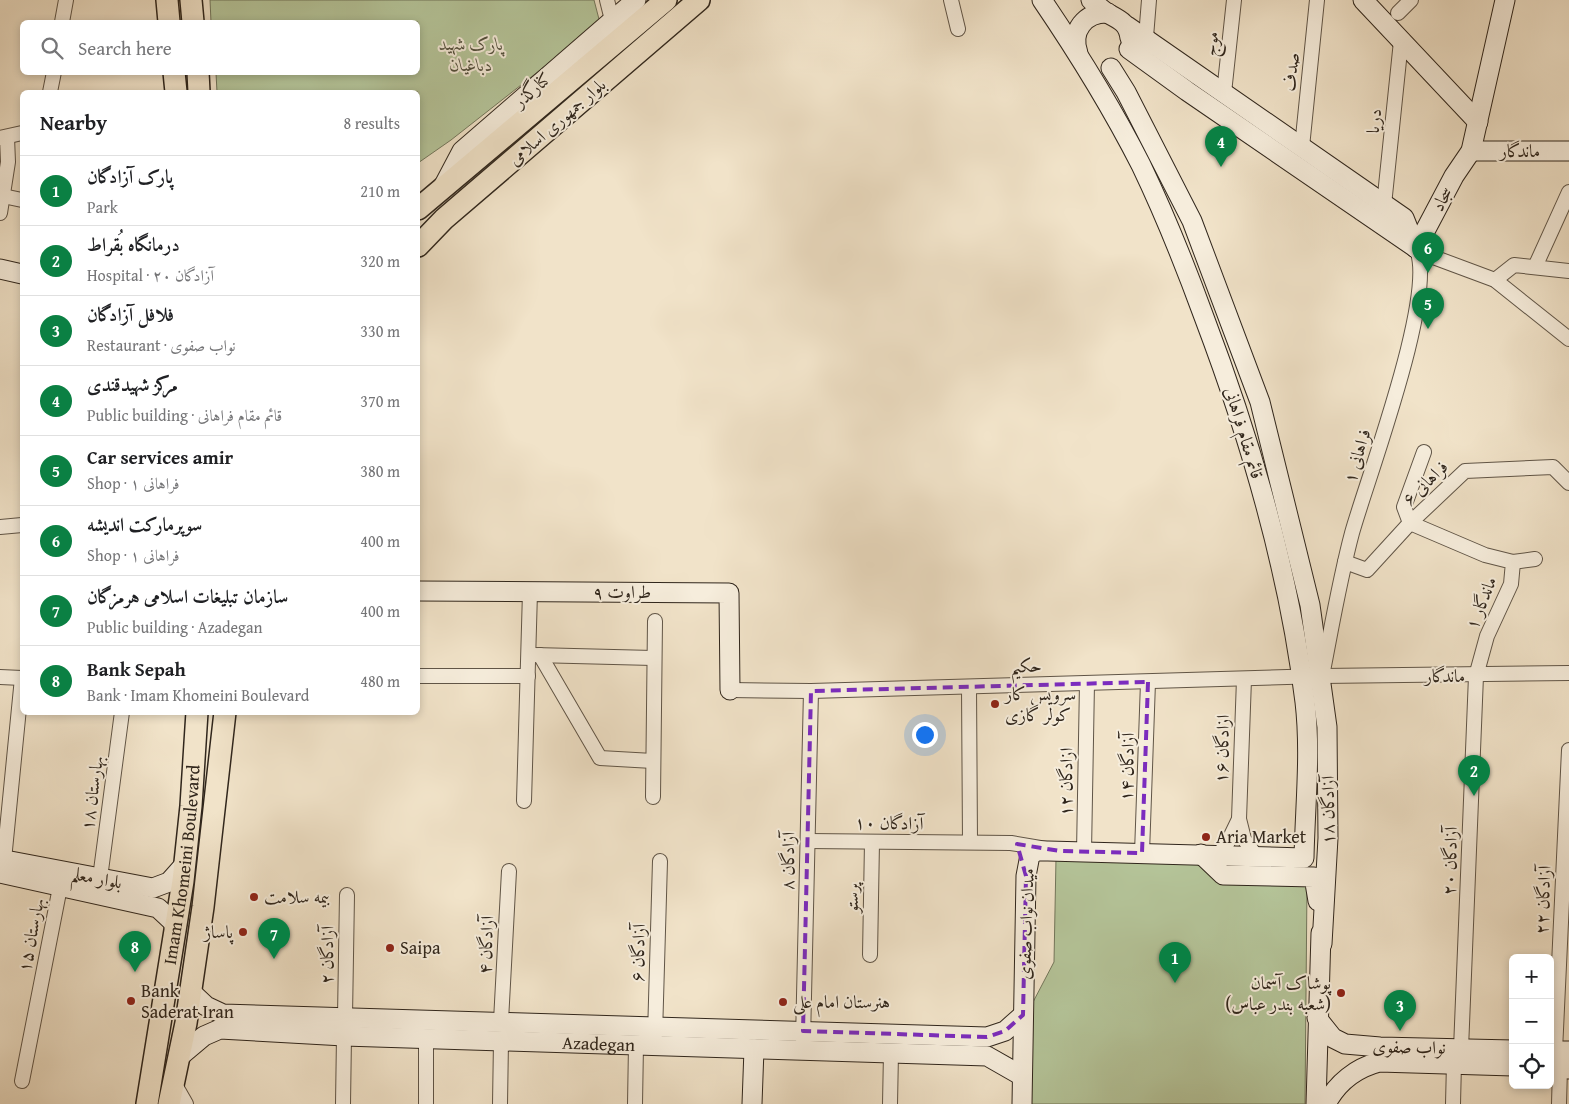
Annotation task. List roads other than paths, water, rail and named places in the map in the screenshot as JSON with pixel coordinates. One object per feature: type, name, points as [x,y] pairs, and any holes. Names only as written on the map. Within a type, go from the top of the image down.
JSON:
[{"type":"main road","points":[[167,0],[169,20]]},
{"type":"main road","points":[[191,0],[193,20]]},
{"type":"main road","name":"بلوار جمهوری اسلامی","points":[[420,207],[666,0]]},
{"type":"main road","name":"بلوار جمهوری اسلامی","points":[[420,244],[444,219],[699,0]]},
{"type":"main road","points":[[174,75],[176,90]]},
{"type":"main road","points":[[198,75],[200,90]]},
{"type":"main road","name":"Imam Khomeini Boulevard","points":[[147,1104],[185,864],[191,806],[196,715]]},
{"type":"main road","name":"Imam Khomeini Boulevard","points":[[169,1104],[179,1057],[204,898],[225,715]]},
{"type":"street","points":[[62,20],[66,0]]},
{"type":"street","points":[[607,0],[612,20]]},
{"type":"street","name":"کنارگذر","points":[[440,192],[462,151],[636,0]]},
{"type":"street","points":[[952,0],[958,29]]},
{"type":"street","name":"قائم مقام فراهانی","points":[[1042,0],[1081,58],[1140,164],[1172,230],[1224,370],[1257,476],[1284,575],[1301,678],[1306,736],[1304,858],[1256,856]]},
{"type":"street","points":[[1091,0],[1404,218],[1416,249]]},
{"type":"street","points":[[1146,37],[1149,0]]},
{"type":"street","name":"موج","points":[[1224,93],[1234,0]]},
{"type":"street","name":"صدف","points":[[1302,147],[1317,0]]},
{"type":"street","points":[[1363,0],[1478,122]]},
{"type":"street","points":[[1398,13],[1412,0]]},
{"type":"street","points":[[1471,151],[1505,0]]},
{"type":"street","points":[[1108,13],[1095,14],[1079,26],[1075,45],[1081,58],[1091,66],[1111,68],[1122,61],[1129,49],[1130,36],[1127,26]]},
{"type":"street","name":"دریا","points":[[1384,205],[1401,41]]},
{"type":"street","points":[[1129,49],[1186,92],[1416,249],[1495,280],[1569,339]]},
{"type":"street","name":"قائم مقام فراهانی","points":[[1111,68],[1123,87],[1192,222],[1260,402],[1310,605],[1322,676]]},
{"type":"street","points":[[50,90],[53,75]]},
{"type":"street","points":[[1186,92],[1200,75]]},
{"type":"street","points":[[0,213],[8,162],[4,137],[20,133]]},
{"type":"street","name":"ماندگار","points":[[1471,151],[1569,151]]},
{"type":"street","name":"سجاد","points":[[1416,249],[1454,176],[1471,151]]},
{"type":"street","points":[[1535,267],[1569,192]]},
{"type":"street","points":[[3,196],[20,200]]},
{"type":"street","name":"فراهانی ۱","points":[[1322,676],[1345,562],[1387,422],[1417,310],[1421,265],[1416,249]]},
{"type":"street","points":[[1495,280],[1514,265],[1569,271]]},
{"type":"street","points":[[0,270],[20,274]]},
{"type":"street","points":[[1410,524],[1404,508],[1424,452]]},
{"type":"street","name":"فراهانی ۶","points":[[1345,562],[1367,570],[1410,524],[1466,471],[1553,467],[1569,483]]},
{"type":"street","name":"ماندگار ۱","points":[[1410,524],[1485,555],[1512,562],[1511,584],[1487,636],[1476,676]]},
{"type":"street","points":[[0,527],[20,525]]},
{"type":"street","points":[[1512,562],[1535,559]]},
{"type":"street","name":"طراوت ۹","points":[[420,591],[729,593],[730,690]]},
{"type":"street","points":[[524,801],[528,676],[534,655],[530,592]]},
{"type":"street","points":[[653,797],[653,658],[655,621]]},
{"type":"street","points":[[534,655],[653,658]]},
{"type":"street","points":[[534,655],[600,758],[653,762]]},
{"type":"street","name":"ماندگار","points":[[1322,676],[1476,676],[1569,673]]},
{"type":"street","points":[[420,676],[528,676]]},
{"type":"street","name":"حکیم","points":[[730,690],[811,691],[1322,676]]},
{"type":"street","name":"آزادگان ۱۸","points":[[1322,676],[1327,727],[1328,788],[1326,894],[1322,944]]},
{"type":"street","name":"آزادگان ۲۰","points":[[1453,1104],[1458,1056],[1476,676]]},
{"type":"street","points":[[0,677],[20,678]]},
{"type":"street","name":"ازادگان ۱۶","points":[[1244,679],[1239,819],[1244,839],[1256,856]]},
{"type":"street","name":"آزادگان ۱۴","points":[[1142,853],[1148,682]]},
{"type":"street","name":"ازادگان ۱۲","points":[[1084,852],[1087,683]]},
{"type":"street","points":[[969,686],[970,842]]},
{"type":"street","name":"آزادگان ۸","points":[[802,1050],[811,691]]},
{"type":"street","points":[[1,864],[20,696]]},
{"type":"street","name":"بهارستان ۱۸","points":[[100,878],[122,715]]},
{"type":"street","name":"آزادگان ۲۲","points":[[1559,1104],[1569,750]]},
{"type":"street","name":"ازادگان ۱۶","points":[[1209,854],[1226,846],[1239,819]]},
{"type":"street","name":"آزادگان ۱۰","points":[[808,841],[1010,843],[1060,851]]},
{"type":"street","name":"پرستو","points":[[870,955],[872,842]]},
{"type":"street","points":[[1010,843],[1018,848],[1026,876]]},
{"type":"street","name":"میدان نواب صفوی","points":[[1022,1104],[1026,876],[1030,855],[1037,851],[1060,851],[1256,856]]},
{"type":"street","points":[[1209,854],[1223,875],[1314,876],[1322,944],[1316,1104]]},
{"type":"street","name":"آزادگان ۶","points":[[635,1104],[645,1046],[655,1026],[660,862]]},
{"type":"street","name":"بلوار معلم","points":[[1,864],[61,878],[158,908],[173,922],[175,930]]},
{"type":"street","name":"بلوار معلم","points":[[61,878],[100,878],[153,888],[169,882],[185,864]]},
{"type":"street","name":"آزادگان ۴","points":[[501,1021],[508,871]]},
{"type":"street","name":"بهارستان ۱۵","points":[[22,1081],[61,878]]},
{"type":"street","name":"آزادگان ۲","points":[[345,1016],[347,895]]},
{"type":"street","name":"Azadegan","points":[[190,991],[206,1006],[223,1014],[345,1016],[803,1032],[987,1037],[1006,1031],[1023,1015]]},
{"type":"street","points":[[343,1104],[345,1016]]},
{"type":"street","name":"نواب صفوی","points":[[1318,1018],[1333,1038],[1379,1062],[1509,1050]]},
{"type":"street","points":[[500,1104],[501,1021]]},
{"type":"street","name":"Azadegan","points":[[179,1057],[204,1036],[220,1030],[344,1036],[987,1056],[1022,1076]]},
{"type":"street","points":[[987,1037],[994,1046],[992,1052],[987,1056]]},
{"type":"street","points":[[426,1038],[426,1104]]},
{"type":"street","points":[[752,1104],[754,1049]]},
{"type":"street","points":[[890,1104],[891,1053]]},
{"type":"street","name":"نواب صفوی","points":[[1326,1104],[1346,1078],[1368,1055]]},
{"type":"street","name":"نواب صفوی","points":[[1458,1056],[1509,1065]]},
{"type":"street","points":[[174,1083],[186,1104]]},
{"type":"place","name":"مرکز شهیدقندی","points":[[1221,167]]},
{"type":"place","name":"سوپرمارکت اندیشه","points":[[1428,273]]},
{"type":"place","name":"Car services amir","points":[[1428,329]]},
{"type":"place","name":"سرویس کار کولر گازی","points":[[995,704]]},
{"type":"place","name":"درمانگاه بُقراط","points":[[1474,796]]},
{"type":"place","name":"Aria Market","points":[[1206,837]]},
{"type":"place","name":"بیمه سلامت","points":[[254,897]]},
{"type":"place","name":"پاساژ","points":[[243,932]]},
{"type":"place","name":"Saipa","points":[[390,948]]},
{"type":"place","name":"سازمان تبلیغات اسلامی هرمزگان","points":[[274,959]]},
{"type":"place","name":"Bank Sepah","points":[[135,972]]},
{"type":"place","name":"پارک آزادگان","points":[[1175,983]]},
{"type":"place","name":"پوشاک آسمان (شعبه بندر عباس)","points":[[1341,993]]},
{"type":"place","name":"Bank Saderat Iran","points":[[131,1001]]},
{"type":"place","name":"هنرستان امام علی","points":[[783,1002]]},
{"type":"place","name":"فلافل آزادگان","points":[[1400,1031]]},
{"type":"park label","name":"پارک شهید دباغیان","points":[[471,54]]}]
